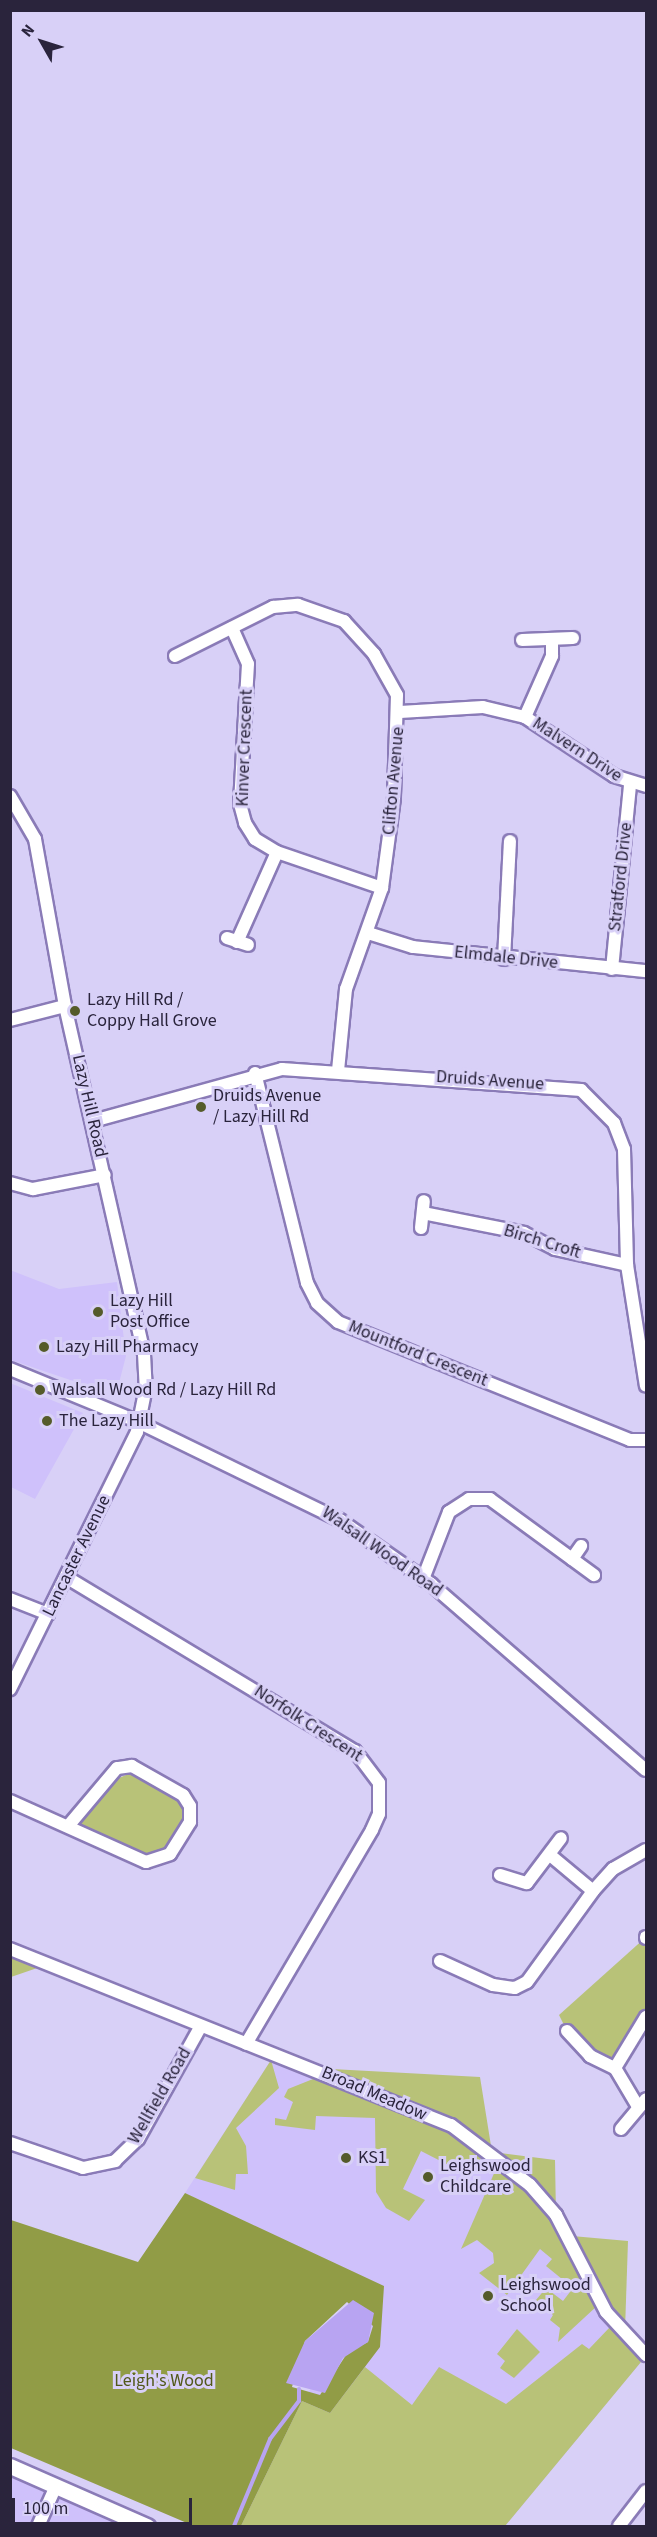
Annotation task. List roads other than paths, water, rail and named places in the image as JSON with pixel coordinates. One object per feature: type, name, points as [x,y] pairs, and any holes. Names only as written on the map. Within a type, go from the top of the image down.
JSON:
[{"type":"main road","points":[[10,2466],[147,2526]]},
{"type":"street","name":"Clifton Avenue","points":[[175,656],[273,608],[324,610],[344,621],[374,654],[390,677],[400,712],[382,888],[368,933],[353,958],[346,989],[338,1071]]},
{"type":"street","name":"Kinver Crescent","points":[[232,628],[248,664],[240,804],[255,839],[277,852],[382,888]]},
{"type":"street","points":[[522,640],[552,641],[573,638]]},
{"type":"street","points":[[525,717],[552,656],[552,641]]},
{"type":"street","name":"Malvern Drive","points":[[400,712],[483,707],[525,717],[630,784],[646,786]]},
{"type":"street","name":"Stratford Drive","points":[[612,969],[630,784]]},
{"type":"street","name":"Lazy Hill Road","points":[[10,796],[35,839],[65,1006],[93,1121],[144,1354],[146,1387],[136,1421]]},
{"type":"street","points":[[504,958],[514,849]]},
{"type":"street","points":[[237,942],[277,852]]},
{"type":"street","name":"Elmdale Drive","points":[[368,933],[413,947],[646,971]]},
{"type":"street","points":[[10,1020],[65,1006]]},
{"type":"street","name":"Druids Avenue","points":[[93,1121],[255,1073],[338,1071],[581,1090],[614,1123],[624,1149],[627,1265],[646,1386]]},
{"type":"street","name":"Mountford Crescent","points":[[255,1073],[307,1282],[317,1303],[338,1322],[630,1440],[646,1440]]},
{"type":"street","points":[[10,1184],[33,1189],[105,1175]]},
{"type":"street","name":"Birch Croft","points":[[421,1228],[423,1207],[524,1233],[555,1249],[627,1265]]},
{"type":"street","name":"Walsall Wood Road","points":[[10,1369],[136,1421],[340,1520],[423,1579],[646,1770]]},
{"type":"street","name":"Lancaster Avenue","points":[[10,1689],[137,1432],[136,1421]]},
{"type":"street","points":[[423,1579],[449,1512],[469,1499],[490,1499],[594,1575]]},
{"type":"street","points":[[572,1559],[581,1546]]},
{"type":"street","name":"Norfolk Crescent","points":[[66,1577],[355,1751],[379,1783],[379,1814],[372,1830],[246,2044]]},
{"type":"street","points":[[10,1599],[48,1614]]},
{"type":"street","points":[[10,1801],[69,1825],[146,1862],[159,1860],[170,1854],[190,1822],[190,1806],[183,1795],[132,1766],[117,1768],[69,1825]]},
{"type":"street","points":[[500,1875],[527,1882],[561,1838]]},
{"type":"street","points":[[440,1961],[493,1985],[515,1988],[527,1982],[592,1891],[613,1869],[646,1850]]},
{"type":"street","points":[[550,1855],[592,1891]]},
{"type":"street","name":"Broad Meadow","points":[[10,1949],[451,2125],[492,2152],[556,2215],[606,2312],[646,2355]]},
{"type":"street","points":[[615,2068],[646,2017]]},
{"type":"street","name":"Wellfield Road","points":[[10,2143],[83,2168],[115,2161],[138,2139],[201,2026]]},
{"type":"street","points":[[567,2031],[590,2056],[615,2068],[642,2102],[621,2129]]},
{"type":"street","points":[[38,2526],[56,2486]]},
{"type":"street","points":[[619,2526],[646,2491]]},
{"type":"waterway","points":[[234,2526],[270,2439],[299,2401],[299,2389]]},
{"type":"place","name":"Lazy Hill Rd / Coppy Hall Grove","points":[[75,1011]]},
{"type":"place","name":"Druids Avenue / Lazy Hill Rd","points":[[201,1107]]},
{"type":"place","name":"Lazy Hill Post Office","points":[[98,1312]]},
{"type":"place","name":"Lazy Hill Pharmacy","points":[[44,1347]]},
{"type":"place","name":"Walsall Wood Rd / Lazy Hill Rd","points":[[40,1390]]},
{"type":"place","name":"The Lazy Hill","points":[[47,1421]]},
{"type":"place","name":"KS1","points":[[346,2158]]},
{"type":"place","name":"Leighswood Childcare","points":[[428,2177]]},
{"type":"place","name":"Leighswood School","points":[[488,2296]]},
{"type":"park label","name":"Leigh's Wood","points":[[164,2381]]}]
